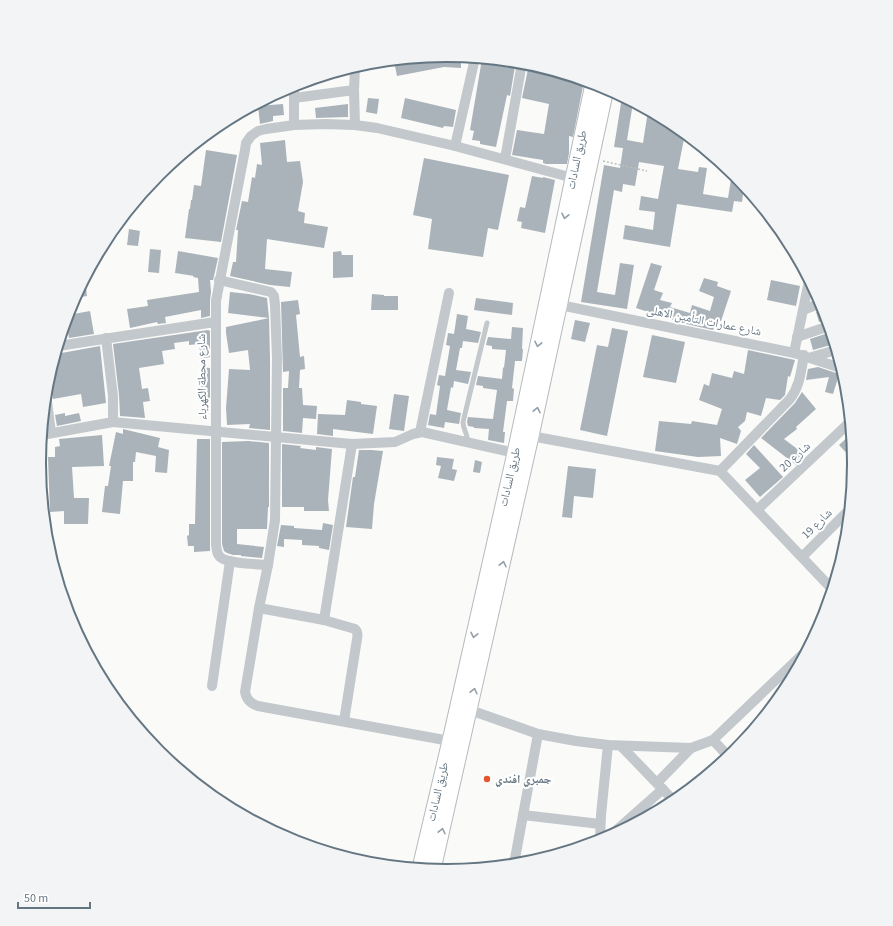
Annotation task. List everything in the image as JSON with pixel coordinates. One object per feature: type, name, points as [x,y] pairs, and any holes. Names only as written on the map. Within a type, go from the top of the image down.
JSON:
[{"type":"main road","name":"طريق السادات","points":[[434,864],[470,710],[486,607],[515,453],[592,90]]},
{"type":"main road","name":"طريق السادات","points":[[421,863],[450,740],[532,436],[605,95]]},
{"type":"street","points":[[455,146],[474,63]]},
{"type":"street","points":[[505,159],[521,69]]},
{"type":"street","points":[[355,73],[355,126]]},
{"type":"street","points":[[301,90],[354,90]]},
{"type":"street","points":[[292,93],[294,125]]},
{"type":"street","name":"شارع محطة الكهرباء","points":[[230,561],[221,558],[217,553],[216,545],[216,301],[246,143],[251,136],[258,131],[294,125],[325,124],[377,128],[455,146],[573,178]]},
{"type":"street","points":[[220,280],[271,292],[274,296],[277,358],[274,520],[268,565],[245,692],[247,699],[251,703],[258,706],[450,740]]},
{"type":"street","points":[[794,353],[807,289]]},
{"type":"street","points":[[420,432],[449,293]]},
{"type":"street","name":"شارع عمارات التأمين الاهلى","points":[[560,305],[808,356],[834,365]]},
{"type":"street","points":[[803,310],[815,305]]},
{"type":"street","points":[[64,345],[215,322]]},
{"type":"street","points":[[797,337],[824,328]]},
{"type":"street","points":[[106,338],[113,396],[113,422]]},
{"type":"street","points":[[720,471],[796,392],[808,356],[831,351]]},
{"type":"street","points":[[47,434],[113,422],[352,444],[395,442],[420,432],[515,453]]},
{"type":"street","name":"شارع 20","points":[[757,510],[845,427]]},
{"type":"street","points":[[532,436],[720,471],[828,584]]},
{"type":"street","points":[[324,620],[352,444]]},
{"type":"street","name":"شارع 19","points":[[802,557],[844,515]]},
{"type":"street","points":[[212,686],[230,561],[268,565]]},
{"type":"street","points":[[259,608],[324,620],[355,629],[358,634],[344,721]]},
{"type":"street","points":[[470,710],[538,734],[576,741],[621,746],[691,748],[713,740],[792,664]]},
{"type":"street","points":[[515,858],[538,734]]},
{"type":"street","points":[[713,740],[724,752]]},
{"type":"street","points":[[600,833],[608,745]]},
{"type":"street","points":[[621,746],[669,796]]},
{"type":"street","points":[[624,822],[660,786],[691,748]]},
{"type":"street","points":[[523,815],[600,824]]},
{"type":"lane","points":[[467,443],[468,437],[463,426],[463,422],[487,323]]},
{"type":"path","points":[[591,158],[647,171]]},
{"type":"building","points":[[420,63],[461,63],[461,68],[444,67],[397,76],[395,66]]},
{"type":"building","points":[[481,64],[515,68],[510,96],[507,95],[496,147],[480,144],[480,141],[472,140],[474,131],[470,130]]},
{"type":"building","points":[[528,71],[583,87],[573,137],[569,136],[569,153],[567,164],[546,164],[543,163],[543,160],[512,155],[517,130],[544,134],[549,104],[522,98]]},
{"type":"building","points":[[368,98],[379,99],[377,114],[366,112]]},
{"type":"building","points":[[405,98],[456,110],[453,127],[444,126],[443,128],[401,118]]},
{"type":"building","points":[[621,103],[632,108],[627,140],[643,143],[647,116],[684,140],[678,169],[698,172],[699,167],[707,168],[703,194],[728,198],[731,181],[743,194],[742,202],[734,201],[732,212],[677,204],[670,247],[623,239],[625,225],[653,230],[655,212],[639,210],[641,196],[658,199],[664,166],[639,162],[635,186],[623,184],[622,192],[614,190],[597,292],[615,295],[620,263],[634,265],[627,309],[581,302],[604,165],[620,168],[623,148],[614,147]]},
{"type":"building","points":[[283,104],[284,115],[273,116],[273,121],[260,124],[258,110],[266,105]]},
{"type":"building","points":[[348,104],[348,117],[316,118],[315,108]]},
{"type":"building","points":[[285,140],[287,162],[300,161],[303,182],[298,211],[305,213],[304,223],[328,227],[324,248],[267,239],[265,269],[292,272],[290,287],[270,285],[230,276],[233,262],[236,262],[238,230],[236,230],[242,201],[248,202],[252,177],[255,178],[257,164],[262,165],[260,143]]},
{"type":"building","points":[[206,150],[237,155],[221,242],[185,238],[194,185],[201,186]]},
{"type":"building","points":[[424,158],[509,175],[498,230],[488,228],[483,257],[428,249],[432,219],[413,215]]},
{"type":"building","points":[[532,176],[555,180],[545,233],[521,228],[522,222],[517,221],[520,207],[525,208]]},
{"type":"building","points":[[129,229],[140,231],[138,246],[127,245]]},
{"type":"building","points":[[150,249],[161,250],[159,273],[148,272]]},
{"type":"building","points":[[178,251],[218,258],[213,280],[210,280],[210,316],[201,318],[201,310],[165,317],[166,323],[158,324],[157,322],[130,328],[127,309],[148,306],[147,300],[199,292],[198,278],[175,273]]},
{"type":"building","points":[[341,251],[342,255],[353,255],[353,277],[333,278],[333,252]]},
{"type":"building","points":[[651,263],[662,266],[654,290],[663,293],[660,300],[672,303],[670,307],[690,313],[692,305],[710,311],[714,297],[699,291],[704,278],[718,282],[717,286],[731,291],[721,321],[717,320],[713,330],[682,323],[636,308]]},
{"type":"building","points":[[771,280],[800,286],[796,306],[767,300]]},
{"type":"building","points":[[86,288],[87,296],[82,297]]},
{"type":"building","points":[[230,292],[267,298],[269,318],[228,313]]},
{"type":"building","points":[[372,294],[398,296],[398,310],[371,310]]},
{"type":"building","points":[[476,298],[513,303],[512,315],[474,310]]},
{"type":"building","points":[[298,300],[300,314],[296,315],[300,357],[304,356],[305,369],[300,370],[299,388],[302,388],[303,405],[317,406],[316,419],[303,418],[302,433],[283,431],[283,388],[288,388],[289,371],[283,372],[281,302]]},
{"type":"building","points":[[90,311],[94,334],[69,338],[68,332],[75,314]]},
{"type":"building","points":[[818,311],[821,321],[819,322],[816,312]]},
{"type":"building","points":[[457,314],[468,316],[466,329],[481,332],[478,343],[463,341],[462,348],[460,348],[456,370],[471,372],[468,384],[454,381],[453,388],[451,387],[447,410],[461,413],[459,424],[445,422],[444,428],[428,425],[430,414],[436,415],[440,386],[437,385],[439,375],[445,376],[450,346],[446,345],[448,333],[454,334]]},
{"type":"building","points":[[269,318],[270,430],[249,428],[250,424],[227,425],[226,408],[229,369],[250,370],[248,350],[229,353],[226,327]]},
{"type":"building","points":[[575,320],[590,323],[585,342],[571,339]]},
{"type":"building","points":[[512,327],[523,328],[523,349],[522,361],[515,361],[512,388],[514,389],[513,401],[507,401],[503,432],[505,432],[504,443],[488,440],[489,429],[474,428],[468,426],[467,422],[468,417],[493,419],[497,390],[483,388],[483,386],[476,385],[478,376],[502,379],[506,350],[492,349],[492,346],[486,345],[488,337],[511,339]]},
{"type":"building","points":[[612,328],[628,331],[607,436],[580,430],[597,345],[608,347]]},
{"type":"building","points":[[208,330],[210,331],[210,357],[201,359],[199,344],[189,345],[189,341],[174,343],[175,349],[162,351],[164,364],[139,368],[142,389],[148,388],[150,401],[143,402],[145,418],[120,416],[113,344]]},
{"type":"building","points":[[826,334],[829,345],[813,350],[810,339]]},
{"type":"building","points":[[652,335],[685,342],[676,383],[643,377]]},
{"type":"building","points":[[100,346],[106,403],[83,407],[81,394],[53,399],[52,394],[62,353]]},
{"type":"building","points":[[748,350],[795,360],[790,377],[788,376],[785,395],[780,400],[766,398],[761,416],[747,412],[745,421],[738,427],[741,431],[737,444],[720,438],[721,456],[698,457],[655,451],[659,421],[691,424],[692,421],[717,425],[722,409],[699,400],[704,384],[709,386],[712,373],[732,378],[734,371],[744,374]]},
{"type":"building","points":[[201,367],[210,368],[210,402],[203,403],[200,372],[202,372]]},
{"type":"building","points":[[818,367],[836,373],[838,379],[833,394],[825,392],[829,377],[806,380],[808,369]]},
{"type":"building","points":[[802,392],[816,409],[796,427],[797,429],[784,439],[804,454],[796,465],[761,438],[795,403]]},
{"type":"building","points":[[394,394],[409,396],[404,431],[389,429]]},
{"type":"building","points":[[347,400],[377,406],[373,434],[333,429],[333,436],[317,434],[318,414],[345,415]]},
{"type":"building","points":[[65,413],[65,416],[79,413],[81,421],[57,426],[55,415]]},
{"type":"building","points":[[123,429],[160,438],[158,447],[169,450],[167,473],[155,472],[156,456],[136,452],[135,462],[133,462],[133,481],[123,481],[120,514],[102,512],[105,486],[108,486],[111,466],[109,466],[116,432],[123,434]]},
{"type":"building","points":[[102,435],[104,466],[72,467],[74,498],[89,498],[88,524],[64,524],[64,511],[50,512],[48,457],[55,457],[55,447],[60,446],[59,439]]},
{"type":"building","points":[[197,439],[210,439],[210,551],[194,552],[194,546],[188,546],[187,536],[189,535],[189,524],[195,524]]},
{"type":"building","points":[[846,439],[847,453],[839,445]]},
{"type":"building","points":[[248,441],[269,443],[269,507],[267,529],[237,529],[237,544],[264,547],[262,558],[227,553],[224,551],[222,544],[222,442]]},
{"type":"building","points":[[282,444],[301,446],[300,448],[316,450],[316,447],[332,449],[328,500],[329,511],[304,511],[304,507],[282,507]]},
{"type":"building","points":[[754,445],[783,477],[760,497],[745,480],[760,468],[746,454]]},
{"type":"building","points":[[359,450],[383,451],[374,504],[372,529],[346,527],[353,477],[355,477]]},
{"type":"building","points":[[437,457],[454,459],[452,469],[457,470],[454,481],[438,478],[441,466],[436,465]]},
{"type":"building","points":[[475,460],[482,462],[480,473],[473,472]]},
{"type":"building","points":[[568,466],[596,469],[593,498],[574,496],[572,518],[562,517]]},
{"type":"building","points":[[323,523],[333,525],[329,550],[319,548],[319,546],[302,545],[302,540],[284,539],[284,547],[277,546],[281,525],[294,526],[294,528],[322,530]]},
{"type":"place","name":"جمبري افندي","points":[[487,779]]}]
